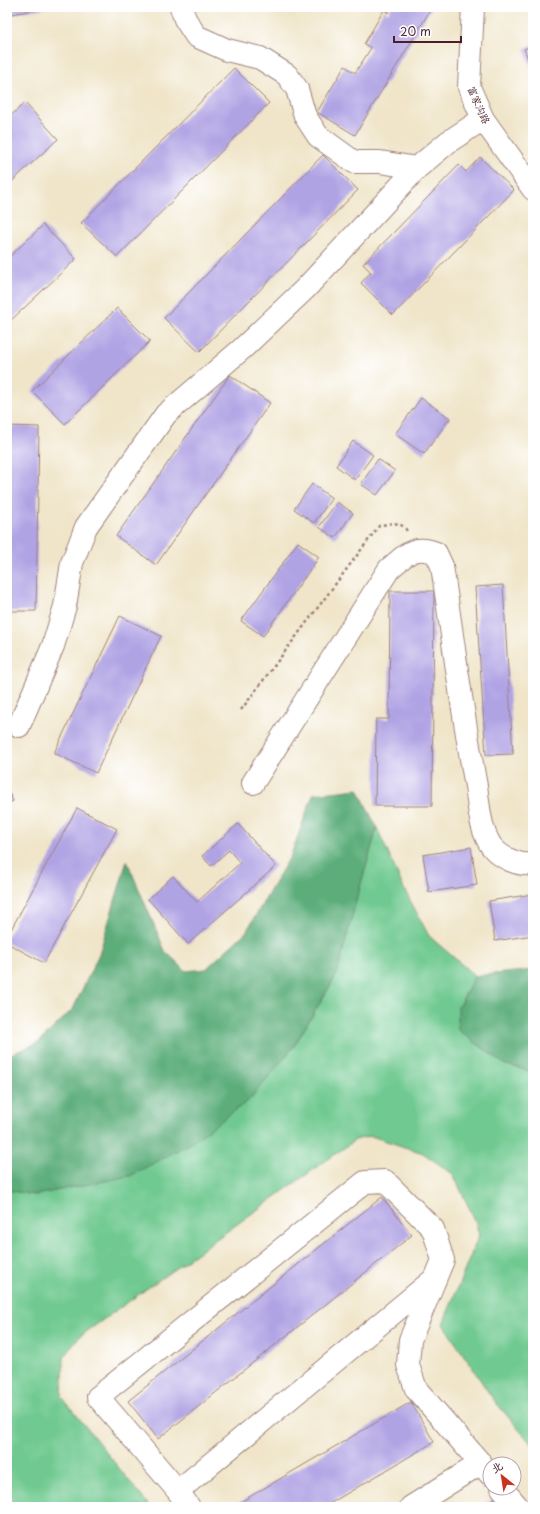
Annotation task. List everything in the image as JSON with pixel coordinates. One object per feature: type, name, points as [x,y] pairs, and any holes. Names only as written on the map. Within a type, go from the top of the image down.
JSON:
[{"type":"street","points":[[181,7],[185,19],[196,36],[227,50],[260,58],[287,75],[297,89],[305,116],[318,136],[354,162],[380,162],[417,168]]},
{"type":"street","name":"富家沟路","points":[[473,7],[469,87],[483,119],[533,189]]},
{"type":"street","points":[[19,726],[53,646],[65,606],[72,563],[86,527],[166,414],[243,348],[299,294],[417,168],[448,142],[483,119]]},
{"type":"street","points":[[253,783],[389,569],[408,553],[425,549],[436,553],[442,566],[471,761],[484,833],[493,848],[505,859],[528,865],[533,864]]},
{"type":"street","points":[[436,1278],[184,1499],[98,1397],[365,1182],[385,1181],[433,1229],[443,1260],[436,1278],[410,1340],[408,1365],[416,1389],[482,1466]]},
{"type":"street","points":[[411,1507],[482,1471]]},
{"type":"street","points":[[509,1496],[518,1507]]},
{"type":"path","points":[[241,710],[379,526],[390,522],[398,523],[406,528],[416,551]]},
{"type":"green space","points":[[358,789],[377,828],[337,974],[294,1046],[249,1100],[191,1143],[130,1176],[35,1195],[7,1190],[7,1056],[39,1042],[73,1009],[99,954],[127,861],[165,951],[186,971],[206,969],[246,932],[291,855],[313,794]]},
{"type":"green space","points":[[377,828],[403,887],[429,936],[475,976],[458,1008],[504,1064],[533,1072],[533,1446],[493,1399],[443,1324],[479,1235],[475,1220],[453,1174],[423,1153],[371,1136],[355,1140],[79,1337],[64,1358],[62,1397],[150,1507],[7,1507],[7,1190],[35,1195],[249,1100],[294,1046],[337,974]]},
{"type":"green space","points":[[533,970],[533,1072],[504,1064],[458,1030],[458,1008],[475,976]]},
{"type":"building","points":[[7,7],[44,7],[44,8],[7,15]]},
{"type":"building","points":[[391,7],[432,7],[355,135],[317,112],[345,66],[355,73],[371,48],[364,44],[384,10],[388,13]]},
{"type":"building","points":[[533,45],[533,71],[524,49]]},
{"type":"building","points":[[234,68],[269,103],[117,257],[81,223]]},
{"type":"building","points":[[25,103],[58,139],[7,186],[7,119]]},
{"type":"building","points":[[323,155],[358,190],[199,352],[164,318]]},
{"type":"building","points":[[480,157],[514,190],[393,315],[361,283],[371,272],[363,264],[459,165],[466,172]]},
{"type":"building","points":[[43,225],[76,259],[7,324],[7,259]]},
{"type":"building","points":[[117,308],[150,341],[65,424],[32,391]]},
{"type":"building","points":[[230,375],[270,403],[156,565],[116,536]]},
{"type":"building","points":[[421,398],[450,418],[424,454],[395,434]]},
{"type":"building","points":[[7,426],[39,427],[36,611],[7,611]]},
{"type":"building","points":[[353,441],[373,455],[355,480],[336,466]]},
{"type":"building","points":[[378,459],[395,471],[377,495],[361,484]]},
{"type":"building","points":[[312,484],[332,498],[314,523],[294,509]]},
{"type":"building","points":[[337,502],[353,513],[335,538],[319,527]]},
{"type":"building","points":[[298,542],[319,557],[263,636],[241,621]]},
{"type":"building","points":[[503,585],[513,754],[486,755],[475,587]]},
{"type":"building","points":[[390,591],[434,591],[432,806],[375,806],[376,719],[389,719]]},
{"type":"building","points":[[120,616],[161,636],[96,773],[54,753]]},
{"type":"building","points":[[7,789],[13,801],[7,804]]},
{"type":"building","points":[[77,808],[117,829],[44,963],[7,943],[7,937]]},
{"type":"building","points":[[238,824],[276,866],[188,944],[148,899],[173,876],[197,902],[240,863],[229,850],[211,866],[202,856]]},
{"type":"building","points":[[471,847],[477,885],[429,892],[423,855]]},
{"type":"building","points":[[533,894],[533,935],[495,941],[489,901]]},
{"type":"building","points":[[382,1197],[412,1235],[158,1439],[128,1401]]},
{"type":"building","points":[[411,1402],[434,1442],[324,1507],[232,1507]]},
{"type":"building","points":[[497,1497],[503,1507],[479,1507]]}]
